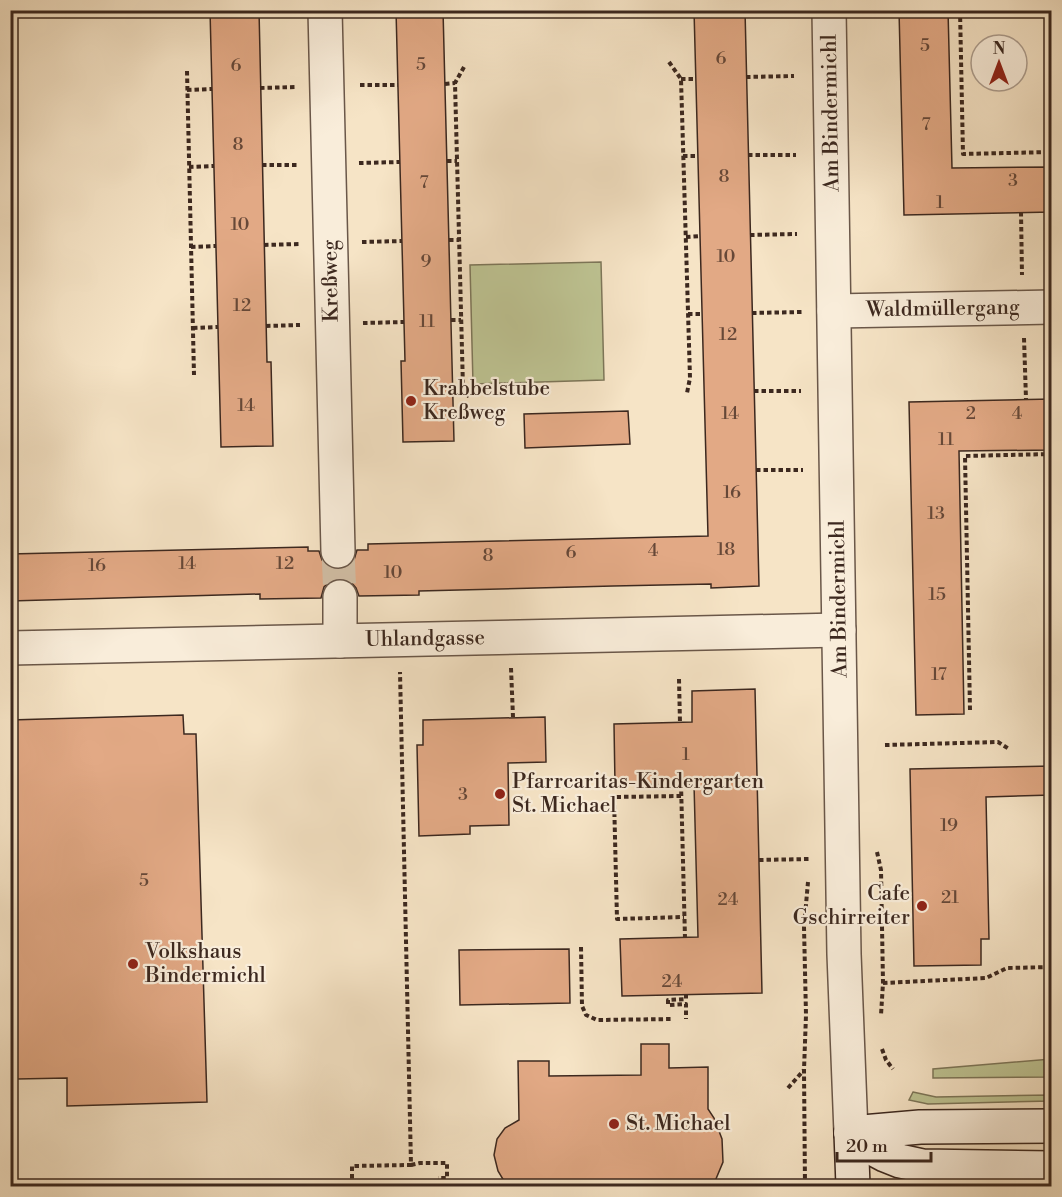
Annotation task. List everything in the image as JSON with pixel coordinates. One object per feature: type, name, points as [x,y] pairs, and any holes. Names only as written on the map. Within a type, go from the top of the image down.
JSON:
[{"type":"street","name":"Kreßweg","points":[[325,10],[338,550]]},
{"type":"street","name":"Am Bindermichl","points":[[829,10],[820,311],[839,630],[844,954],[854,1186]]},
{"type":"street","name":"Waldmüllergang","points":[[820,311],[1052,307]]},
{"type":"street","points":[[340,597],[340,641]]},
{"type":"street","name":"Uhlandgasse","points":[[10,648],[839,630]]},
{"type":"street","points":[[851,1133],[920,1127],[1052,1126]]},
{"type":"street","points":[[851,1133],[885,1155],[923,1166],[1052,1168]]},
{"type":"street","points":[[949,1186],[987,1168]]},
{"type":"path","points":[[960,10],[963,154],[1052,152]]},
{"type":"path","points":[[669,62],[681,79],[690,378],[687,393]]},
{"type":"path","points":[[465,67],[455,83],[463,388],[469,397]]},
{"type":"path","points":[[187,71],[194,375]]},
{"type":"path","points":[[746,77],[794,76]]},
{"type":"path","points":[[681,79],[696,79]]},
{"type":"path","points":[[445,84],[455,83]]},
{"type":"path","points":[[355,86],[398,85]]},
{"type":"path","points":[[260,88],[300,87]]},
{"type":"path","points":[[187,90],[212,89]]},
{"type":"path","points":[[748,155],[796,155]]},
{"type":"path","points":[[683,156],[698,156]]},
{"type":"path","points":[[447,161],[457,161]]},
{"type":"path","points":[[357,163],[400,162]]},
{"type":"path","points":[[262,165],[302,165]]},
{"type":"path","points":[[189,167],[214,166]]},
{"type":"path","points":[[1021,212],[1022,277]]},
{"type":"path","points":[[750,235],[797,234]]},
{"type":"path","points":[[686,237],[700,236]]},
{"type":"path","points":[[449,240],[459,240]]},
{"type":"path","points":[[360,242],[402,242]]},
{"type":"path","points":[[264,245],[304,244]]},
{"type":"path","points":[[191,247],[216,246]]},
{"type":"path","points":[[752,313],[820,311]]},
{"type":"path","points":[[688,314],[702,314]]},
{"type":"path","points":[[451,320],[461,320]]},
{"type":"path","points":[[362,323],[404,322]]},
{"type":"path","points":[[266,326],[306,325]]},
{"type":"path","points":[[193,328],[218,327]]},
{"type":"path","points":[[1024,336],[1026,399]]},
{"type":"path","points":[[754,391],[801,391]]},
{"type":"path","points":[[970,710],[965,456],[1052,454]]},
{"type":"path","points":[[756,470],[803,470]]},
{"type":"path","points":[[511,662],[513,717]]},
{"type":"path","points":[[400,665],[411,1165]]},
{"type":"path","points":[[679,679],[680,723]]},
{"type":"path","points":[[885,745],[998,742],[1009,749]]},
{"type":"path","points":[[681,784],[685,938]]},
{"type":"path","points":[[681,796],[614,797],[617,919],[684,917]]},
{"type":"path","points":[[759,860],[809,859]]},
{"type":"path","points":[[881,870],[884,983],[881,1023]]},
{"type":"path","points":[[805,1186],[804,927],[808,882]]},
{"type":"path","points":[[580,947],[582,1006],[586,1016],[597,1020],[673,1019]]},
{"type":"path","points":[[884,983],[986,978],[1007,968],[1052,967]]},
{"type":"path","points":[[686,994],[686,999],[668,1000],[668,1005],[686,1004],[686,1019]]},
{"type":"path","points":[[881,1041],[886,1060],[893,1069]]},
{"type":"path","points":[[788,1088],[804,1070]]},
{"type":"path","points":[[352,1186],[352,1166],[447,1163],[447,1178],[438,1178]]},
{"type":"green space","points":[[601,262],[604,380],[473,384],[470,265]]},
{"type":"green space","points":[[1051,1059],[1051,1077],[933,1078],[933,1069]]},
{"type":"green space","points":[[913,1092],[936,1097],[1051,1095],[1051,1101],[928,1104],[909,1100]]},
{"type":"building","points":[[210,10],[259,10],[267,362],[271,362],[273,446],[221,447]]},
{"type":"building","points":[[396,10],[443,10],[454,441],[403,442],[401,361],[405,361]]},
{"type":"building","points":[[694,10],[745,10],[759,586],[711,588],[711,584],[613,586],[419,591],[419,595],[359,596],[350,581],[339,578],[324,587],[321,598],[260,599],[260,594],[10,601],[10,554],[308,547],[308,551],[319,551],[322,560],[329,567],[339,570],[348,567],[354,560],[357,550],[368,550],[368,544],[708,536]]},
{"type":"building","points":[[899,10],[948,10],[952,168],[1052,167],[1052,212],[904,215]]},
{"type":"building","points":[[1052,399],[1052,450],[959,451],[964,714],[916,715],[909,402]]},
{"type":"building","points":[[628,411],[630,444],[525,448],[524,414]]},
{"type":"building","points":[[755,689],[762,993],[622,996],[620,939],[698,937],[694,784],[615,785],[614,724],[692,722],[692,691]]},
{"type":"building","name":"Volkshaus Bindermichl","points":[[183,715],[184,734],[196,734],[207,1102],[67,1106],[67,1078],[17,1079],[16,987],[10,987],[10,929],[14,929],[13,851],[10,851],[10,720]]},
{"type":"building","points":[[545,717],[546,762],[508,763],[509,825],[470,826],[470,834],[419,836],[417,745],[423,745],[423,720]]},
{"type":"building","points":[[1052,766],[1052,795],[986,797],[989,939],[981,939],[981,965],[914,966],[910,769]]},
{"type":"building","points":[[569,949],[570,1003],[460,1005],[459,950]]},
{"type":"building","name":"St. Michael","points":[[641,1044],[669,1044],[669,1068],[708,1067],[708,1109],[722,1139],[723,1162],[713,1186],[507,1186],[498,1171],[494,1155],[497,1139],[505,1128],[519,1120],[518,1061],[549,1061],[549,1076],[641,1075]]},
{"type":"tunnel","points":[[338,551],[340,597]]},
{"type":"place","name":"Krabbelstube Kreßweg","points":[[411,401]]},
{"type":"place","name":"Pfarrcaritas-Kindergarten St. Michael","points":[[500,794]]},
{"type":"place","name":"Cafe Gschirreiter","points":[[922,906]]},
{"type":"place","name":"Volkshaus Bindermichl","points":[[133,964]]},
{"type":"place","name":"St. Michael","points":[[614,1124]]}]
